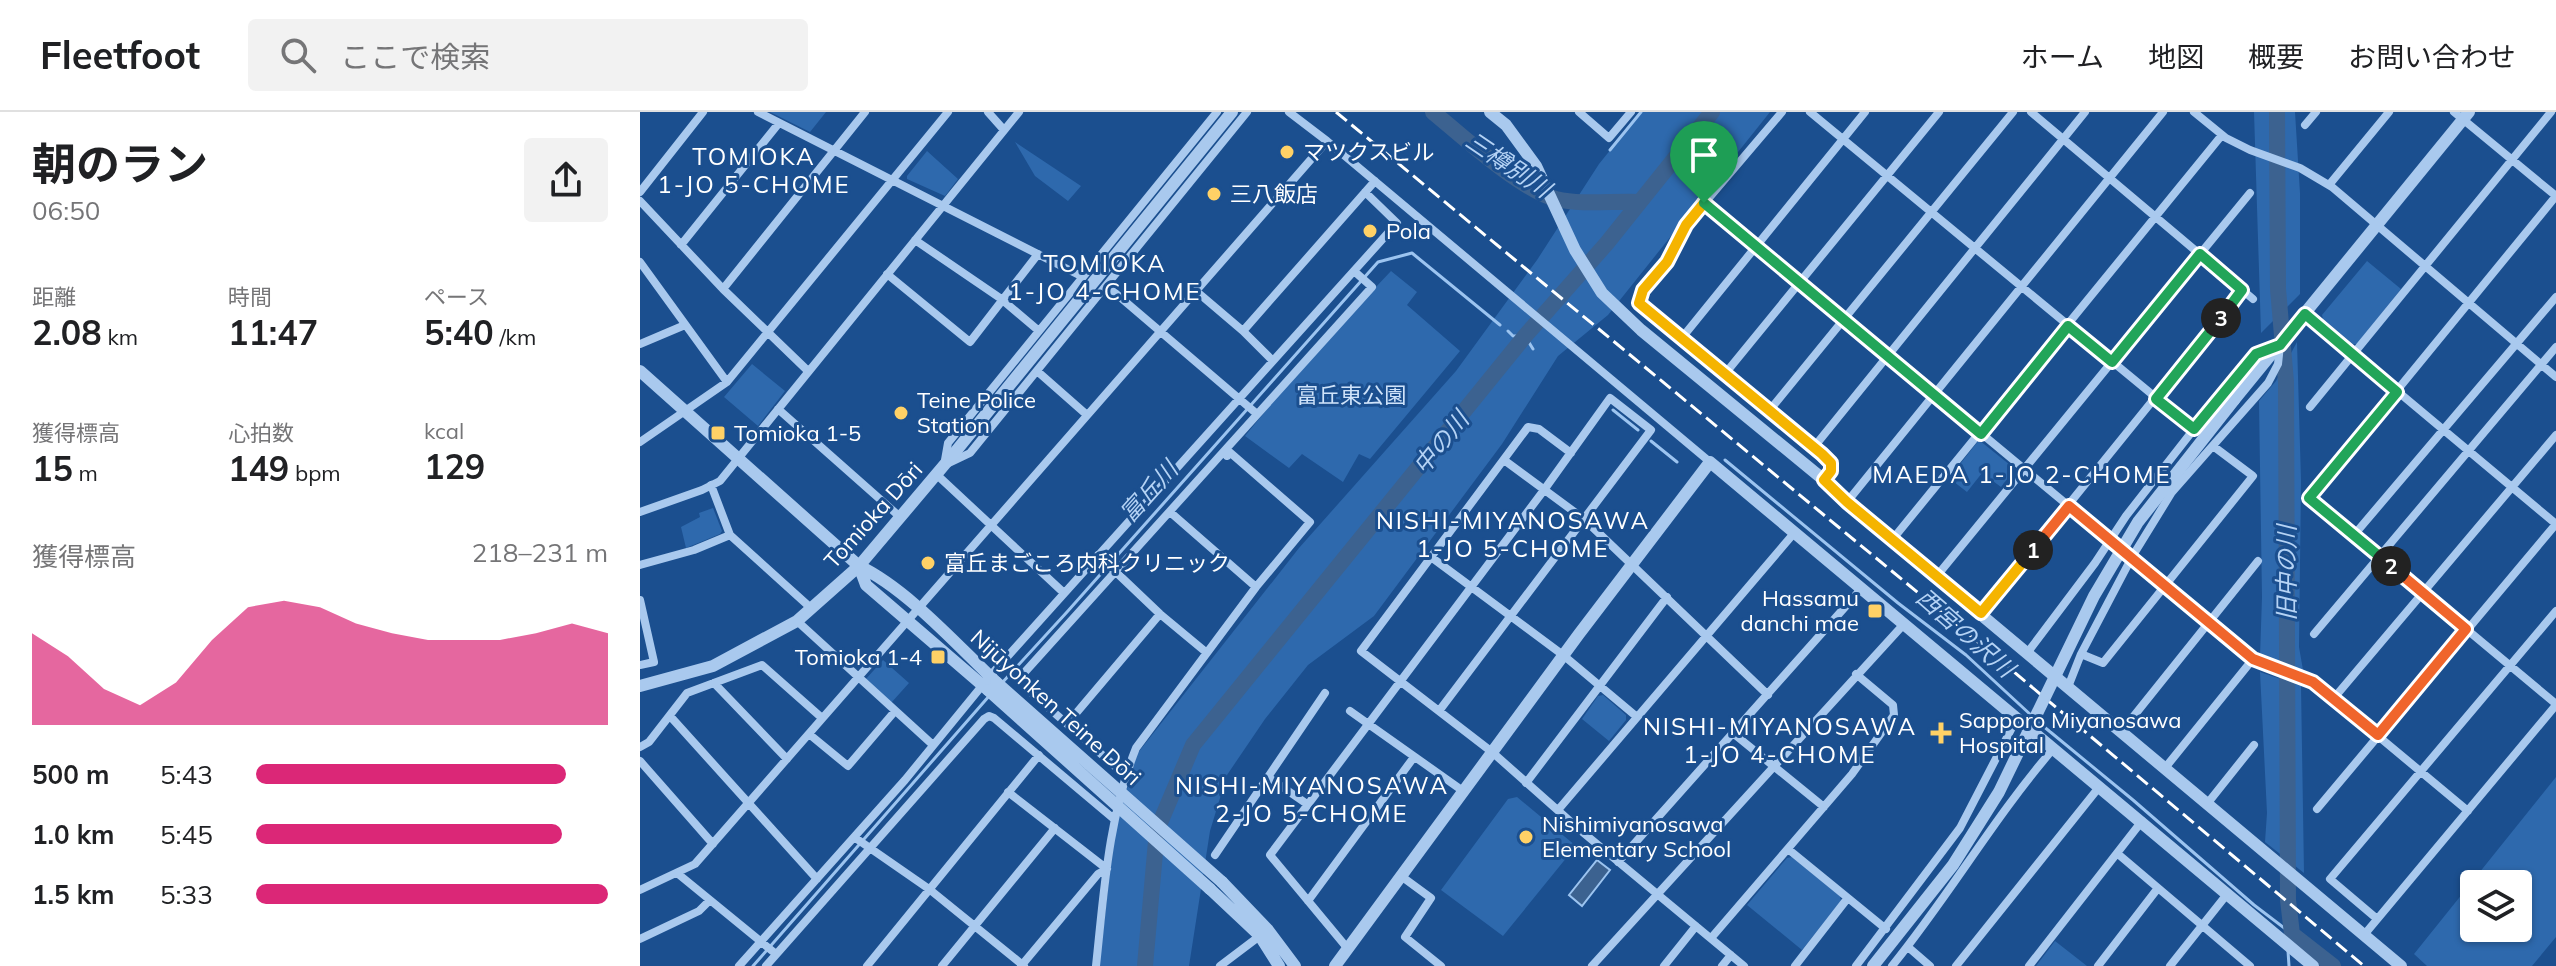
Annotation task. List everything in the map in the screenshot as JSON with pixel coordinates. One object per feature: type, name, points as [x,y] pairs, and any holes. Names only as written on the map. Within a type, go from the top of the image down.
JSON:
[{"type":"street","points":[[640,192],[703,112]]},
{"type":"street","points":[[758,112],[1083,277]]},
{"type":"street","points":[[723,289],[865,112]]},
{"type":"street","points":[[640,442],[727,382],[948,112]]},
{"type":"street","points":[[988,112],[1004,130]]},
{"type":"street","points":[[640,512],[720,481],[1019,112]]},
{"type":"street","points":[[940,470],[948,443],[1217,112]]},
{"type":"street","name":"Tomioka Dōri","points":[[640,686],[713,666],[797,621],[859,566],[1232,112]]},
{"type":"street","points":[[940,470],[970,453],[1247,112]]},
{"type":"street","points":[[1289,112],[2313,966]]},
{"type":"street","points":[[1490,112],[1506,125],[1536,166],[1575,250],[1602,293],[1641,330],[1824,480],[2401,966]]},
{"type":"street","points":[[1579,112],[1609,138],[1631,112]]},
{"type":"street","points":[[1782,112],[1686,225],[1667,262],[1643,290],[1639,303],[1831,463],[1831,471],[1824,480]]},
{"type":"street","points":[[1810,112],[2194,429]]},
{"type":"street","points":[[1681,339],[1865,112]]},
{"type":"street","points":[[1724,375],[1939,112]]},
{"type":"street","points":[[1769,411],[2013,112]]},
{"type":"street","points":[[2031,112],[2253,299]]},
{"type":"street","points":[[1814,447],[2085,112]]},
{"type":"street","points":[[1847,502],[2163,112]]},
{"type":"street","points":[[2194,112],[2222,135],[2264,157],[2300,168],[2329,185],[2556,377]]},
{"type":"street","points":[[2305,125],[2316,112]]},
{"type":"street","points":[[2329,185],[2389,112]]},
{"type":"street","points":[[2310,407],[2551,112]]},
{"type":"street","points":[[1873,966],[1953,865],[1999,792],[2094,596],[2138,522],[2377,227],[2462,115],[2556,196],[2309,498],[2556,704],[2364,935]]},
{"type":"street","points":[[681,245],[779,123]]},
{"type":"street","points":[[1892,540],[2222,135]]},
{"type":"street","points":[[640,890],[695,864],[1327,141]]},
{"type":"street","points":[[1243,331],[1375,181]]},
{"type":"street","points":[[766,966],[769,948],[817,879],[856,838],[1064,593],[1100,557],[1397,223],[1365,192]]},
{"type":"street","points":[[1936,577],[2250,193]]},
{"type":"street","points":[[640,201],[723,289],[808,371]]},
{"type":"street","points":[[1704,203],[2253,659],[2313,682],[2468,811]]},
{"type":"street","points":[[915,240],[1002,300],[1039,331]]},
{"type":"street","points":[[887,274],[970,342],[1038,254]]},
{"type":"street","points":[[640,262],[645,277],[727,382]]},
{"type":"street","points":[[1125,775],[1025,687],[1024,673],[1114,570],[1227,452],[1255,413],[1372,287],[1355,272]]},
{"type":"street","points":[[1107,286],[1255,413]]},
{"type":"street","points":[[1981,613],[2242,290]]},
{"type":"street","points":[[1196,291],[1273,361]]},
{"type":"street","points":[[2354,535],[2556,297]]},
{"type":"street","points":[[2305,314],[2556,524],[2317,809]]},
{"type":"street","points":[[640,344],[685,325]]},
{"type":"street","points":[[2028,652],[2126,516],[2194,429],[2256,354],[2280,345]]},
{"type":"street","points":[[2068,687],[2081,654],[2132,557],[2172,492],[2271,377],[2278,364],[2280,345]]},
{"type":"street","points":[[2314,634],[2556,347]]},
{"type":"street","name":"Nijūyonken Teine Dōri","points":[[640,371],[859,566],[879,575],[918,609],[989,683],[1210,889],[1264,933]]},
{"type":"street","points":[[1037,371],[1087,415]]},
{"type":"street","points":[[1348,949],[1270,855],[1610,398],[1651,430],[1439,711]]},
{"type":"street","points":[[778,409],[899,516]]},
{"type":"street","points":[[1571,453],[1539,429],[1528,427],[1361,651],[1492,752],[1655,894],[1712,937],[1744,966]]},
{"type":"street","points":[[2334,698],[2556,435]]},
{"type":"street","points":[[2081,654],[2103,663],[2253,476],[2213,446]]},
{"type":"street","points":[[1096,966],[1114,819],[1125,775],[1136,748],[1256,587],[1310,522],[1227,452]]},
{"type":"street","points":[[1504,460],[1584,519],[1768,695]]},
{"type":"street","points":[[1335,966],[1563,655],[1710,462]]},
{"type":"street","points":[[940,470],[1064,593]]},
{"type":"street","points":[[711,485],[730,535],[812,609]]},
{"type":"street","points":[[1170,512],[1256,587]]},
{"type":"street","points":[[1558,810],[1795,532]]},
{"type":"street","points":[[640,565],[694,550],[730,535]]},
{"type":"street","points":[[1100,557],[1207,653]]},
{"type":"street","points":[[1431,557],[1563,655],[1637,717]]},
{"type":"street","points":[[2121,732],[2258,561]]},
{"type":"street","name":"Nijūyonken Teine Dōri","points":[[859,566],[866,585],[989,683],[1222,882],[1264,933]]},
{"type":"street","points":[[1618,862],[1862,588]]},
{"type":"street","points":[[1526,783],[1667,597]]},
{"type":"street","points":[[640,600],[654,662],[640,665]]},
{"type":"street","points":[[2376,918],[2330,879],[2556,611]]},
{"type":"street","points":[[1067,724],[1160,614]]},
{"type":"street","points":[[797,621],[933,745]]},
{"type":"street","points":[[1592,966],[1904,624]]},
{"type":"street","points":[[2165,768],[2253,659]]},
{"type":"street","points":[[640,747],[649,742],[687,693],[762,665],[822,718]]},
{"type":"street","points":[[1712,937],[1852,774],[1894,715],[1893,705],[1856,674]]},
{"type":"street","points":[[714,683],[787,759]]},
{"type":"street","points":[[1215,855],[1325,693]]},
{"type":"street","points":[[809,734],[848,766],[895,711]]},
{"type":"street","points":[[1350,711],[1463,791]]},
{"type":"street","points":[[670,716],[817,879]]},
{"type":"street","points":[[739,966],[769,948],[989,716],[1114,819]]},
{"type":"street","points":[[1856,966],[1960,828],[2017,718]]},
{"type":"street","points":[[1734,734],[1824,807]]},
{"type":"street","points":[[2207,804],[2254,745]]},
{"type":"street","points":[[1892,966],[2054,748]]},
{"type":"street","points":[[867,966],[1039,755]]},
{"type":"street","points":[[1308,901],[1414,757]]},
{"type":"street","points":[[640,761],[713,844]]},
{"type":"street","points":[[1268,777],[1307,804]]},
{"type":"street","points":[[1956,966],[2100,786]]},
{"type":"street","points":[[1008,792],[1107,869]]},
{"type":"street","points":[[2029,966],[2142,821]]},
{"type":"street","points":[[942,966],[1055,828]]},
{"type":"street","points":[[856,838],[929,889],[1023,966],[1098,874],[1107,869]]},
{"type":"street","points":[[1788,849],[1886,929]]},
{"type":"street","points":[[2118,854],[2250,966]]},
{"type":"street","points":[[677,873],[769,948]]},
{"type":"street","points":[[1401,876],[1431,898],[1405,937],[1441,966]]},
{"type":"street","points":[[2098,966],[2158,888]]},
{"type":"street","points":[[2170,966],[2228,893]]},
{"type":"street","points":[[1795,966],[1847,899]]},
{"type":"street","points":[[640,939],[699,911],[710,900]]},
{"type":"street","points":[[1664,966],[1696,926]]},
{"type":"street","points":[[1220,966],[1264,933]]},
{"type":"street","points":[[1264,933],[1279,966]]},
{"type":"street","points":[[1264,933],[1295,966]]},
{"type":"street","points":[[1908,947],[1930,966]]},
{"type":"street","points":[[1722,966],[1731,955]]},
{"type":"green space","points":[[770,112],[826,112],[810,132]]},
{"type":"green space","points":[[1641,112],[1770,112],[1608,315],[1558,356],[1502,444],[1374,616],[1308,665],[1265,719],[1227,775],[1210,831],[1189,966],[1099,966],[1115,830],[1137,754],[1299,548],[1456,371],[1537,260],[1599,164]]},
{"type":"green space","points":[[2254,112],[2295,112],[2300,193],[2300,294],[2261,333]]},
{"type":"green space","points":[[1015,142],[1081,186],[1068,201],[1035,176]]},
{"type":"green space","points":[[927,151],[958,179],[945,196],[907,179]]},
{"type":"green space","points":[[2367,261],[2401,289],[2357,344],[2353,344],[2322,315]]},
{"type":"green space","name":"富丘東公園","points":[[1391,271],[1417,292],[1407,305],[1460,351],[1370,459],[1359,454],[1343,482],[1302,454],[1289,468],[1245,436],[1310,357]]},
{"type":"green space","points":[[2297,342],[2301,481],[2299,647],[2303,670],[2260,657],[2259,401],[2276,381]]},
{"type":"green space","points":[[752,364],[785,391],[758,426],[724,397]]},
{"type":"green space","points":[[1979,440],[2015,469],[2001,487],[1982,473],[1967,492],[1949,478]]},
{"type":"green space","points":[[713,508],[722,531],[720,534],[686,548],[681,527],[700,517],[699,513]]},
{"type":"green space","points":[[883,660],[909,683],[891,703],[865,680]]},
{"type":"green space","points":[[2260,672],[2301,686],[2304,873],[2265,842],[2267,813]]},
{"type":"green space","points":[[1603,695],[1626,715],[1626,720],[1609,741],[1582,719],[1598,696]]},
{"type":"green space","points":[[2556,777],[2556,937],[2532,966],[2427,966],[2414,954],[2460,897],[2460,942],[2532,942],[2532,870],[2481,870]]},
{"type":"green space","points":[[1517,797],[1576,846],[1503,936],[1441,890],[1508,799]]},
{"type":"green space","points":[[1792,857],[1840,896],[1841,901],[1802,950],[1747,905],[1787,858]]},
{"type":"green space","points":[[2055,941],[2087,966],[2036,966]]},
{"type":"shaded area","points":[[1597,860],[1610,870],[1582,906],[1569,895]]},
{"type":"waterway","name":"三樽別川","points":[[1433,112],[1492,161],[1542,194],[1576,202],[1638,202]]},
{"type":"waterway","points":[[1610,150],[1641,112]]},
{"type":"waterway","name":"中の川","points":[[1145,966],[1157,830],[1193,745],[1525,336],[1607,243],[1712,112]]},
{"type":"waterway","name":"旧中の川","points":[[2277,112],[2278,289],[2286,382],[2288,900],[2292,934],[2333,966]]},
{"type":"waterway","name":"富丘川","points":[[1001,684],[1378,262],[1412,253],[1500,325]]},
{"type":"waterway","name":"西宮の沢川","points":[[1508,331],[1513,336],[1525,336],[1533,349]]},
{"type":"waterway","name":"西宮の沢川","points":[[1613,410],[1638,430]]},
{"type":"waterway","name":"西宮の沢川","points":[[1651,441],[1677,462]]},
{"type":"waterway","name":"西宮の沢川","points":[[1725,460],[1966,655],[2032,716]]},
{"type":"waterway","name":"富丘川","points":[[753,966],[990,695]]},
{"type":"waterway","name":"西宮の沢川","points":[[2037,721],[2292,934]]},
{"type":"waterway","points":[[2288,951],[2289,966]]},
{"type":"railway","points":[[1336,112],[2014,672],[2364,966]]},
{"type":"place","name":"マツクスビル","points":[[1287,152]]},
{"type":"place","name":"三八飯店","points":[[1214,194]]},
{"type":"place","name":"Pola","points":[[1370,231]]},
{"type":"place","name":"Teine Police Station","points":[[901,413]]},
{"type":"place","name":"Tomioka 1-5","points":[[718,433]]},
{"type":"place","name":"富丘まごころ内科クリニック","points":[[928,563]]},
{"type":"place","name":"Hassamu danchi mae","points":[[1875,611]]},
{"type":"place","name":"Tomioka 1-4","points":[[938,657]]},
{"type":"place","name":"Sapporo Miyanosawa Hospital","points":[[1941,733]]},
{"type":"place","name":"Nishimiyanosawa Elementary School","points":[[1526,837]]},
{"type":"district","name":"TOMIOKA 1-JO 5-CHOME","points":[[754,171]]},
{"type":"district","name":"TOMIOKA 1-JO 4-CHOME","points":[[1105,278]]},
{"type":"district","name":"MAEDA 1-JO 2-CHOME","points":[[2022,475]]},
{"type":"district","name":"NISHI-MIYANOSAWA 1-JO 5-CHOME","points":[[1513,535]]},
{"type":"district","name":"NISHI-MIYANOSAWA 1-JO 4-CHOME","points":[[1780,741]]},
{"type":"district","name":"NISHI-MIYANOSAWA 2-JO 5-CHOME","points":[[1312,800]]},
{"type":"route","points":[[1704,203],[1981,434],[2068,326],[2112,362],[2200,254],[2242,290],[2156,399],[2194,429],[2256,354],[2280,345],[2305,314],[2397,392],[2309,498],[2466,629],[2378,735],[2313,682],[2253,659],[2069,506],[1981,613],[1824,480],[1831,471],[1831,463],[1822,454],[1639,303],[1643,290],[1667,262],[1686,225],[1704,203]]}]
